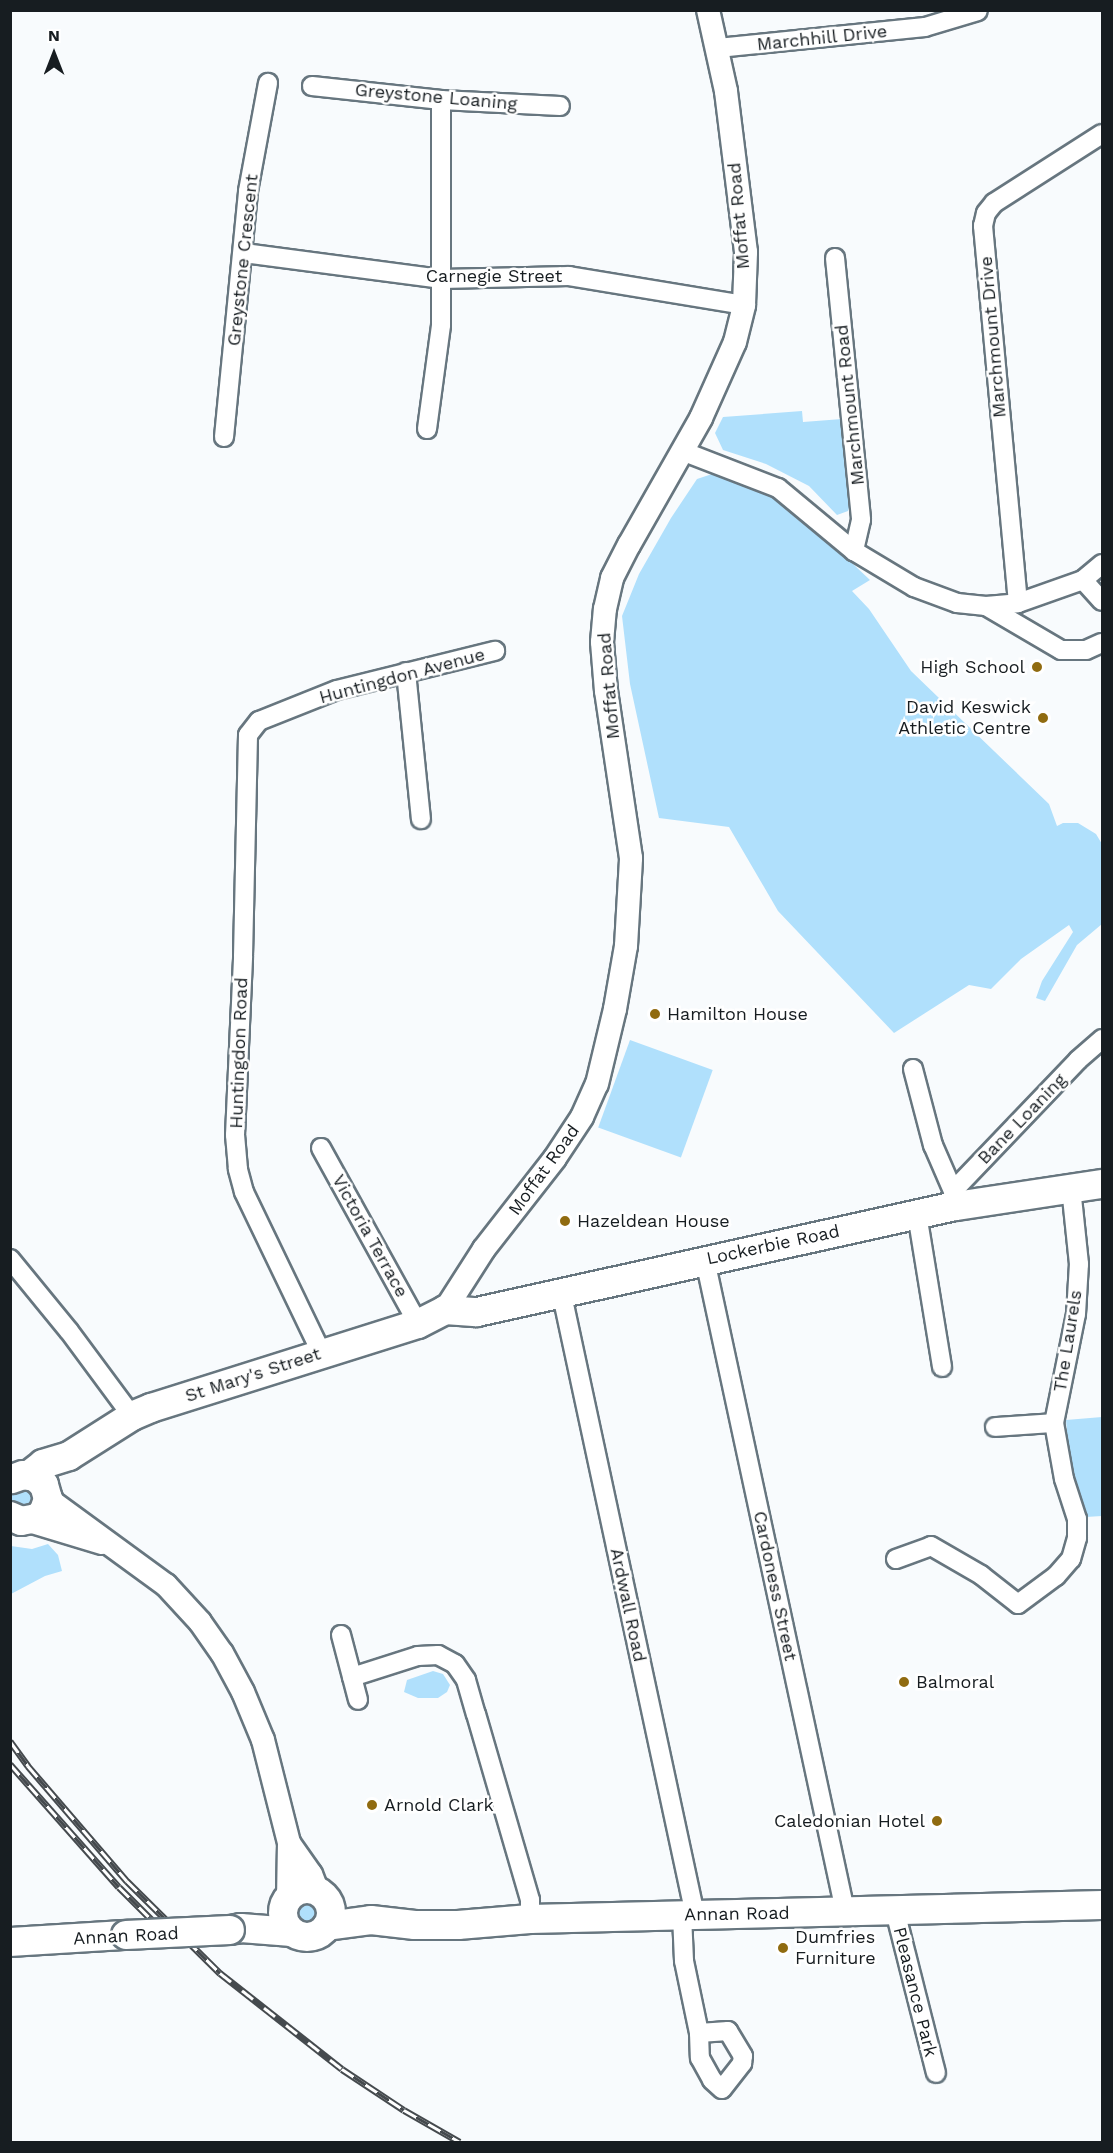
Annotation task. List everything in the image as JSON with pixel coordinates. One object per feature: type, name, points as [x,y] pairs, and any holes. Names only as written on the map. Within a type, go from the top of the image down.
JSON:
[{"type":"main road","name":"Lockerbie Road","points":[[445,1310],[477,1312],[562,1295],[705,1260],[917,1214],[955,1198],[1102,1184]]},
{"type":"main road","name":"St Mary's Street","points":[[18,1521],[42,1513],[34,1486],[43,1464],[69,1456],[132,1416],[321,1352],[418,1324],[445,1310]]},
{"type":"main road","points":[[302,1890],[321,1894],[331,1911],[327,1926],[321,1932],[306,1938],[292,1932],[283,1919],[286,1901],[302,1890]]},
{"type":"main road","name":"Annan Road","points":[[321,1894],[348,1904],[371,1920]]},
{"type":"main road","name":"Annan Road","points":[[235,1929],[286,1901]]},
{"type":"main road","name":"Annan Road","points":[[327,1926],[371,1920],[415,1925],[458,1925],[530,1918],[1102,1905]]},
{"type":"main road","name":"Annan Road","points":[[10,1942],[235,1929],[292,1932]]},
{"type":"street","name":"Moffat Road","points":[[445,1310],[484,1249],[555,1158],[582,1117],[597,1084],[604,1061],[626,946],[631,867],[606,691],[602,642],[605,609],[612,578],[701,418],[735,342],[744,305],[746,252],[726,91],[708,10]]},
{"type":"street","name":"Marchhill Drive","points":[[718,48],[978,11]]},
{"type":"street","name":"Greystone Crescent","points":[[224,437],[244,253],[248,191],[268,83]]},
{"type":"street","name":"Greystone Loaning","points":[[312,86],[441,100],[560,106]]},
{"type":"street","points":[[427,429],[441,325],[441,100]]},
{"type":"street","name":"Marchmount Drive","points":[[1018,603],[984,220],[986,213],[994,203],[1102,134]]},
{"type":"street","name":"Carnegie Street","points":[[244,253],[442,279],[569,276],[744,305]]},
{"type":"street","name":"Marchmount Road","points":[[835,258],[861,519],[854,551]]},
{"type":"street","points":[[682,451],[778,488],[854,551],[914,587],[957,603],[986,606],[1018,603],[1083,580],[1102,564]]},
{"type":"street","points":[[1083,580],[1102,601]]},
{"type":"street","points":[[986,606],[1061,650],[1086,650],[1102,643]]},
{"type":"street","name":"Huntingdon Avenue","points":[[248,735],[259,721],[337,690],[495,651]]},
{"type":"street","points":[[406,672],[421,819]]},
{"type":"street","name":"Huntingdon Road","points":[[248,735],[243,956],[235,1135],[238,1169],[244,1192],[321,1352]]},
{"type":"street","name":"Bane Loaning","points":[[955,1198],[1078,1060],[1102,1039]]},
{"type":"street","points":[[913,1068],[933,1144],[955,1198]]},
{"type":"street","name":"Victoria Terrace","points":[[321,1148],[418,1324]]},
{"type":"street","name":"The Laurels","points":[[896,1559],[931,1546],[981,1575],[1018,1604],[1056,1576],[1071,1559],[1077,1539],[1077,1519],[1064,1479],[1054,1423],[1076,1314],[1079,1264],[1071,1188]]},
{"type":"street","points":[[917,1214],[942,1367]]},
{"type":"street","points":[[10,1259],[69,1331],[132,1416]]},
{"type":"street","name":"Cardoness Street","points":[[705,1260],[845,1911]]},
{"type":"street","name":"Ardwall Road","points":[[562,1295],[688,1915],[684,1961],[699,2033]]},
{"type":"street","points":[[995,1427],[1054,1423]]},
{"type":"street","points":[[34,1486],[166,1585],[200,1622],[222,1653],[243,1692],[263,1740],[289,1843],[286,1901]]},
{"type":"street","points":[[18,1521],[115,1547]]},
{"type":"street","points":[[341,1635],[358,1700]]},
{"type":"street","points":[[352,1677],[418,1656],[438,1655],[455,1664],[466,1680],[530,1900],[530,1918]]},
{"type":"street","points":[[289,1843],[311,1874],[321,1894]]},
{"type":"street","name":"Pleasance Park","points":[[895,1911],[936,2073]]},
{"type":"shaded area","points":[[802,411],[803,422],[842,419],[850,504],[848,511],[837,515],[809,486],[766,464],[723,450],[715,433],[723,417]]},
{"type":"shaded area","points":[[715,473],[778,499],[817,530],[870,580],[852,591],[869,609],[911,671],[1049,804],[1057,826],[1063,823],[1078,823],[1096,834],[1102,844],[1102,924],[1077,945],[1045,1001],[1036,998],[1042,981],[1073,932],[1069,925],[1021,959],[991,989],[969,985],[894,1033],[778,911],[729,827],[659,818],[630,684],[622,616],[639,574],[671,518],[697,479]]},
{"type":"shaded area","points":[[630,1040],[713,1070],[681,1157],[598,1127]]},
{"type":"shaded area","points":[[1102,1417],[1102,1516],[1086,1517],[1069,1457],[1066,1420]]},
{"type":"shaded area","points":[[31,1482],[37,1509],[11,1506],[11,1489]]},
{"type":"shaded area","points":[[48,1544],[58,1555],[62,1571],[45,1576],[11,1594],[11,1546],[32,1549]]},
{"type":"shaded area","points":[[433,1671],[443,1674],[450,1685],[447,1692],[438,1698],[418,1698],[404,1692],[407,1680]]},
{"type":"shaded area","points":[[306,1897],[318,1901],[322,1913],[318,1925],[306,1929],[294,1925],[290,1913],[294,1901]]},
{"type":"railway","points":[[10,1741],[28,1766],[127,1881],[220,1973],[342,2069],[404,2110],[460,2142]]},
{"type":"railway","points":[[10,1764],[119,1887],[163,1931]]},
{"type":"place","name":"High School","points":[[1037,667]]},
{"type":"place","name":"David Keswick Athletic Centre","points":[[1043,718]]},
{"type":"place","name":"Hamilton House","points":[[655,1014]]},
{"type":"place","name":"Hazeldean House","points":[[565,1221]]},
{"type":"place","name":"Balmoral","points":[[904,1682]]},
{"type":"place","name":"Arnold Clark","points":[[372,1805]]},
{"type":"place","name":"Caledonian Hotel","points":[[937,1821]]},
{"type":"place","name":"Dumfries Furniture","points":[[783,1948]]}]
